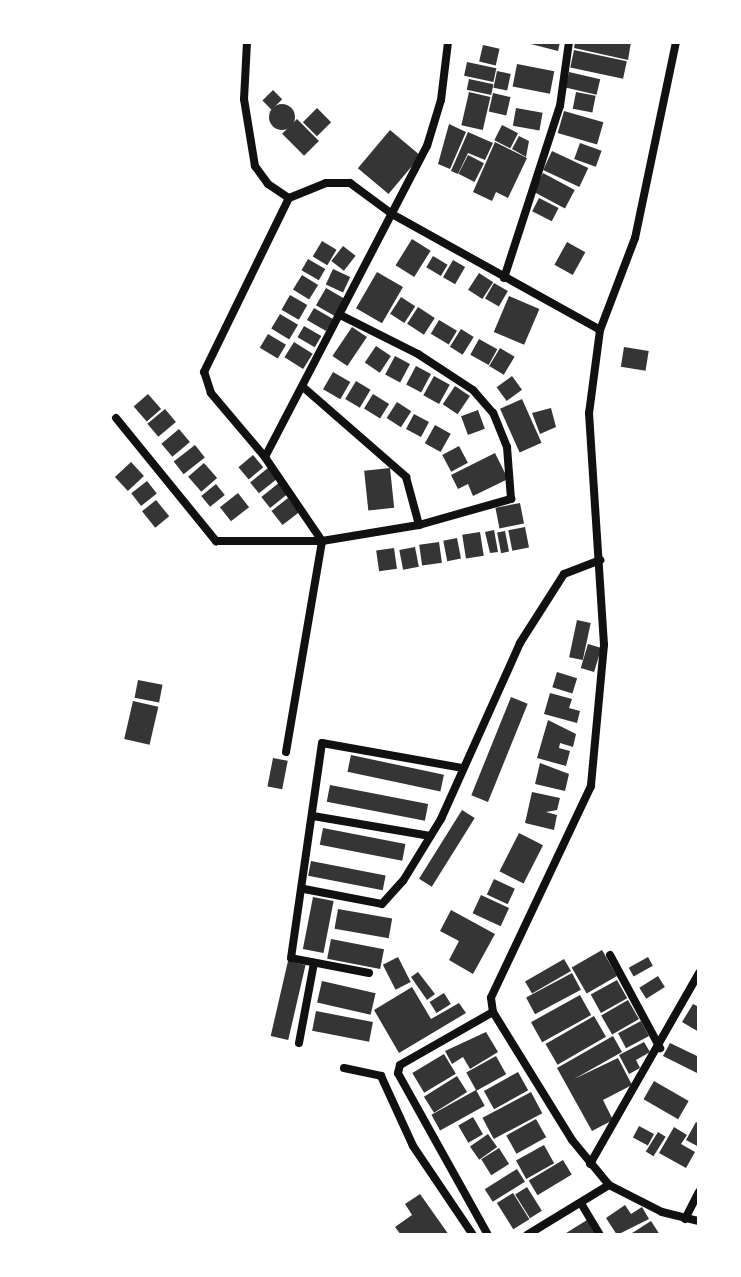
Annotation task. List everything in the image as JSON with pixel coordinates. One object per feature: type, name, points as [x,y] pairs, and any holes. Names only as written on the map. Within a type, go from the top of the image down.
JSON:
[{"type":"street","points":[[247,42],[244,99],[255,166],[268,184],[289,198]]},
{"type":"street","points":[[265,457],[342,316],[435,125],[448,42]]},
{"type":"street","points":[[504,278],[560,106],[569,42]]},
{"type":"street","points":[[676,42],[635,238],[600,330],[589,413],[604,645],[591,786],[491,998],[493,1012],[590,1164],[609,1185],[685,1219],[699,1221]]},
{"type":"street","points":[[286,752],[322,541],[265,457],[211,393],[204,372],[280,210],[289,198],[326,183],[350,183],[392,214],[600,330]]},
{"type":"street","points":[[116,418],[216,541],[322,541],[419,525],[511,499],[507,447],[493,413],[452,373],[342,316]]},
{"type":"street","points":[[303,387],[406,477],[419,525]]},
{"type":"street","points":[[304,889],[382,904],[403,881],[430,836],[520,643],[564,574],[600,560]]},
{"type":"street","points":[[369,973],[291,958],[304,889],[322,743],[462,768]]},
{"type":"street","points":[[313,816],[430,836]]},
{"type":"street","points":[[610,955],[660,1048]]},
{"type":"street","points":[[299,1043],[314,963]]},
{"type":"street","points":[[590,1164],[660,1048],[699,973]]},
{"type":"street","points":[[488,1235],[398,1073],[400,1065],[493,1012]]},
{"type":"street","points":[[344,1068],[381,1076],[413,1146],[473,1235]]},
{"type":"street","points":[[527,1235],[582,1205],[609,1185]]},
{"type":"street","points":[[685,1219],[699,1192]]},
{"type":"street","points":[[582,1205],[600,1235]]},
{"type":"building","points":[[523,42],[560,42],[558,51]]},
{"type":"building","points":[[575,42],[631,42],[628,60],[574,48]]},
{"type":"building","points":[[483,45],[500,49],[496,65],[479,62]]},
{"type":"building","points":[[574,50],[627,61],[623,79],[570,68]]},
{"type":"building","points":[[467,62],[496,68],[493,82],[464,76]]},
{"type":"building","points":[[517,64],[554,71],[550,94],[513,87]]},
{"type":"building","points":[[497,71],[511,74],[507,91],[493,88]]},
{"type":"building","points":[[569,72],[600,79],[597,95],[565,88]]},
{"type":"building","points":[[469,79],[493,84],[491,95],[467,90]]},
{"type":"building","points":[[273,90],[282,99],[272,110],[262,101]]},
{"type":"building","points":[[469,92],[490,97],[483,130],[461,125]]},
{"type":"building","points":[[576,92],[596,96],[592,113],[573,109]]},
{"type":"building","points":[[493,93],[511,97],[506,116],[489,112]]},
{"type":"building","points":[[282,104],[291,108],[295,117],[291,126],[282,130],[273,126],[269,117],[273,108]]},
{"type":"building","points":[[317,108],[331,122],[317,136],[303,122]]},
{"type":"building","points":[[516,108],[543,113],[539,130],[513,126]]},
{"type":"building","points":[[564,111],[603,122],[597,144],[558,133]]},
{"type":"building","points":[[297,119],[319,141],[304,156],[282,134]]},
{"type":"building","points":[[449,124],[466,132],[450,169],[438,164]]},
{"type":"building","points":[[502,125],[518,133],[510,148],[494,140]]},
{"type":"building","points":[[390,130],[421,156],[389,194],[358,168]]},
{"type":"building","points":[[468,132],[493,143],[485,160],[468,153],[458,174],[451,171]]},
{"type":"building","points":[[519,136],[529,141],[526,157],[512,149]]},
{"type":"building","points":[[495,142],[527,158],[508,198],[496,192],[492,201],[473,192]]},
{"type":"building","points":[[580,143],[602,151],[596,167],[574,159]]},
{"type":"building","points":[[552,151],[588,168],[579,187],[543,170]]},
{"type":"building","points":[[468,155],[484,163],[475,182],[458,174]]},
{"type":"building","points":[[543,173],[575,190],[565,208],[533,192]]},
{"type":"building","points":[[539,198],[559,208],[552,221],[532,211]]},
{"type":"building","points":[[412,239],[431,251],[414,277],[396,265]]},
{"type":"building","points":[[322,241],[337,250],[327,265],[313,256]]},
{"type":"building","points":[[567,242],[585,252],[573,275],[554,265]]},
{"type":"building","points":[[343,246],[356,256],[344,271],[331,261]]},
{"type":"building","points":[[433,256],[448,265],[441,276],[426,267]]},
{"type":"building","points":[[308,259],[325,269],[319,280],[302,270]]},
{"type":"building","points":[[453,260],[465,267],[455,284],[443,277]]},
{"type":"building","points":[[333,269],[350,277],[343,292],[326,284]]},
{"type":"building","points":[[377,272],[403,287],[382,323],[356,308]]},
{"type":"building","points":[[479,273],[493,282],[482,299],[468,290]]},
{"type":"building","points":[[302,275],[318,285],[309,299],[293,289]]},
{"type":"building","points":[[494,283],[508,291],[499,307],[485,299]]},
{"type":"building","points":[[326,288],[345,299],[335,316],[316,305]]},
{"type":"building","points":[[290,295],[307,305],[299,320],[282,310]]},
{"type":"building","points":[[509,296],[539,309],[524,345],[494,332]]},
{"type":"building","points":[[401,297],[415,306],[404,323],[390,314]]},
{"type":"building","points":[[418,307],[435,318],[424,335],[407,324]]},
{"type":"building","points":[[314,308],[333,319],[326,331],[307,320]]},
{"type":"building","points":[[280,314],[298,325],[289,339],[271,329]]},
{"type":"building","points":[[439,320],[457,331],[449,345],[431,334]]},
{"type":"building","points":[[304,326],[321,336],[315,347],[298,337]]},
{"type":"building","points":[[352,327],[367,337],[347,366],[332,356]]},
{"type":"building","points":[[461,329],[474,337],[463,355],[450,347]]},
{"type":"building","points":[[268,334],[286,345],[278,359],[260,348]]},
{"type":"building","points":[[479,339],[497,349],[489,365],[470,355]]},
{"type":"building","points":[[294,342],[313,354],[303,369],[284,357]]},
{"type":"building","points":[[376,346],[391,356],[380,373],[365,363]]},
{"type":"building","points":[[624,347],[649,351],[646,371],[621,367]]},
{"type":"building","points":[[500,348],[515,357],[504,375],[489,366]]},
{"type":"building","points":[[395,356],[410,364],[400,383],[385,375]]},
{"type":"building","points":[[416,366],[431,374],[421,393],[406,385]]},
{"type":"building","points":[[333,372],[350,382],[340,399],[323,389]]},
{"type":"building","points":[[434,376],[450,385],[439,404],[423,395]]},
{"type":"building","points":[[512,376],[522,390],[507,401],[497,387]]},
{"type":"building","points":[[356,381],[371,390],[360,408],[345,399]]},
{"type":"building","points":[[455,386],[470,396],[458,414],[443,404]]},
{"type":"building","points":[[148,394],[161,409],[147,422],[134,406]]},
{"type":"building","points":[[373,394],[389,404],[380,418],[364,408]]},
{"type":"building","points":[[522,399],[542,443],[520,453],[500,409]]},
{"type":"building","points":[[397,402],[411,411],[401,427],[387,418]]},
{"type":"building","points":[[551,408],[556,427],[540,434],[532,413]]},
{"type":"building","points":[[165,409],[176,422],[158,437],[147,424]]},
{"type":"building","points":[[478,410],[485,429],[468,435],[461,416]]},
{"type":"building","points":[[414,414],[429,422],[421,437],[406,429]]},
{"type":"building","points":[[435,425],[451,434],[441,452],[425,443]]},
{"type":"building","points":[[179,429],[190,442],[172,457],[161,444]]},
{"type":"building","points":[[195,445],[205,458],[184,474],[174,462]]},
{"type":"building","points":[[459,446],[468,463],[451,472],[442,455]]},
{"type":"building","points":[[495,453],[508,479],[473,496],[468,484],[458,489],[451,475]]},
{"type":"building","points":[[253,455],[263,467],[249,479],[238,467]]},
{"type":"building","points":[[131,462],[144,476],[128,491],[115,477]]},
{"type":"building","points":[[204,463],[217,478],[201,492],[188,477]]},
{"type":"building","points":[[268,468],[277,479],[259,493],[250,482]]},
{"type":"building","points":[[390,468],[394,508],[368,510],[364,471]]},
{"type":"building","points":[[147,481],[157,494],[141,506],[131,493]]},
{"type":"building","points":[[280,482],[289,493],[270,508],[261,497]]},
{"type":"building","points":[[216,484],[225,495],[210,507],[201,496]]},
{"type":"building","points":[[238,493],[249,507],[231,521],[220,507]]},
{"type":"building","points":[[288,498],[299,512],[283,525],[271,511]]},
{"type":"building","points":[[156,500],[169,516],[155,528],[142,511]]},
{"type":"building","points":[[520,503],[524,524],[499,528],[495,508]]},
{"type":"building","points":[[525,527],[529,548],[512,551],[508,530]]},
{"type":"building","points":[[494,530],[498,552],[490,553],[485,532]]},
{"type":"building","points":[[505,531],[509,552],[501,553],[497,533]]},
{"type":"building","points":[[480,532],[484,556],[466,559],[462,535]]},
{"type":"building","points":[[457,538],[461,559],[447,561],[443,541]]},
{"type":"building","points":[[439,542],[442,563],[422,566],[419,545]]},
{"type":"building","points":[[415,547],[419,567],[403,570],[399,550]]},
{"type":"building","points":[[394,548],[397,569],[379,571],[376,551]]},
{"type":"building","points":[[577,620],[591,623],[583,660],[569,657]]},
{"type":"building","points":[[588,644],[601,648],[594,672],[581,668]]},
{"type":"building","points":[[557,672],[577,678],[572,693],[552,687]]},
{"type":"building","points":[[138,680],[163,685],[159,702],[135,698]]},
{"type":"building","points":[[550,693],[572,699],[569,708],[580,711],[577,723],[544,714]]},
{"type":"building","points":[[511,697],[528,704],[488,802],[471,795]]},
{"type":"building","points":[[133,701],[158,707],[150,745],[124,739]]},
{"type":"building","points":[[548,720],[576,734],[573,747],[560,743],[559,748],[570,751],[566,766],[537,758]]},
{"type":"building","points":[[351,755],[444,775],[440,791],[347,772]]},
{"type":"building","points":[[273,758],[288,761],[282,789],[267,786]]},
{"type":"building","points":[[540,763],[569,774],[565,791],[535,784]]},
{"type":"building","points":[[330,785],[428,804],[425,821],[327,802]]},
{"type":"building","points":[[532,792],[560,798],[557,810],[546,812],[557,815],[554,830],[525,823]]},
{"type":"building","points":[[462,810],[475,818],[432,887],[419,879]]},
{"type":"building","points":[[323,828],[405,844],[402,861],[320,845]]},
{"type":"building","points":[[519,833],[543,845],[524,884],[499,871]]},
{"type":"building","points":[[311,861],[386,876],[383,890],[308,876]]},
{"type":"building","points":[[494,879],[515,889],[508,904],[487,894]]},
{"type":"building","points":[[481,895],[509,908],[501,926],[473,913]]},
{"type":"building","points":[[313,897],[334,901],[324,953],[303,949]]},
{"type":"building","points":[[338,909],[392,919],[389,938],[335,929]]},
{"type":"building","points":[[451,910],[495,934],[473,974],[449,960],[459,941],[440,931]]},
{"type":"building","points":[[331,939],[384,949],[380,969],[327,959]]},
{"type":"building","points":[[602,950],[617,976],[587,993],[572,968]]},
{"type":"building","points":[[398,957],[411,982],[396,990],[383,965]]},
{"type":"building","points":[[648,957],[653,966],[634,976],[629,968]]},
{"type":"building","points":[[564,959],[571,971],[532,994],[525,982]]},
{"type":"building","points":[[288,961],[306,965],[288,1040],[271,1036]]},
{"type":"building","points":[[418,972],[435,994],[427,1000],[411,977]]},
{"type":"building","points":[[572,973],[581,990],[535,1014],[526,997]]},
{"type":"building","points":[[658,976],[665,987],[646,999],[639,988]]},
{"type":"building","points":[[617,980],[627,998],[601,1013],[591,995]]},
{"type":"building","points":[[322,981],[376,993],[371,1015],[317,1002]]},
{"type":"building","points":[[412,987],[431,1019],[459,1003],[466,1013],[399,1053],[374,1010]]},
{"type":"building","points":[[444,993],[451,1004],[436,1013],[430,1002]]},
{"type":"building","points":[[580,995],[591,1015],[542,1042],[531,1022]]},
{"type":"building","points":[[628,1000],[639,1019],[612,1035],[601,1015]]},
{"type":"building","points":[[693,1004],[699,1007],[699,1032],[682,1022]]},
{"type":"building","points":[[316,1011],[373,1022],[369,1042],[312,1031]]},
{"type":"building","points":[[594,1016],[606,1037],[558,1065],[546,1044]]},
{"type":"building","points":[[641,1021],[649,1036],[626,1048],[618,1033]]},
{"type":"building","points":[[486,1032],[498,1052],[470,1069],[463,1057],[452,1064],[445,1051]]},
{"type":"building","points":[[613,1036],[622,1052],[574,1079],[618,1058],[632,1085],[603,1100],[613,1120],[592,1131],[557,1068]]},
{"type":"building","points":[[644,1042],[650,1052],[636,1060],[640,1068],[629,1074],[619,1055]]},
{"type":"building","points":[[670,1043],[699,1057],[697,1073],[663,1056]]},
{"type":"building","points":[[444,1054],[456,1074],[424,1093],[412,1073]]},
{"type":"building","points":[[496,1056],[506,1074],[476,1091],[466,1072]]},
{"type":"building","points":[[518,1072],[528,1090],[494,1109],[484,1091]]},
{"type":"building","points":[[457,1076],[467,1092],[434,1113],[424,1097]]},
{"type":"building","points":[[654,1081],[689,1101],[678,1119],[644,1099]]},
{"type":"building","points":[[476,1090],[485,1106],[440,1130],[431,1115]]},
{"type":"building","points":[[531,1092],[542,1113],[494,1139],[482,1118]]},
{"type":"building","points":[[473,1117],[483,1134],[468,1143],[458,1126]]},
{"type":"building","points":[[536,1119],[546,1137],[516,1154],[506,1135]]},
{"type":"building","points":[[696,1122],[699,1124],[699,1147],[686,1140]]},
{"type":"building","points":[[639,1126],[654,1134],[648,1145],[633,1137]]},
{"type":"building","points":[[674,1127],[687,1135],[681,1144],[695,1152],[686,1168],[659,1153]]},
{"type":"building","points":[[658,1132],[666,1137],[653,1156],[646,1152]]},
{"type":"building","points":[[488,1134],[497,1147],[479,1160],[470,1147]]},
{"type":"building","points":[[544,1145],[554,1163],[526,1179],[516,1161]]},
{"type":"building","points":[[499,1148],[509,1164],[491,1175],[481,1159]]},
{"type":"building","points":[[563,1160],[572,1175],[537,1195],[529,1181]]},
{"type":"building","points":[[517,1169],[525,1182],[493,1202],[485,1189]]},
{"type":"building","points":[[527,1187],[542,1211],[530,1218],[515,1194]]},
{"type":"building","points":[[513,1193],[529,1219],[513,1229],[497,1203]]},
{"type":"building","points":[[420,1194],[449,1235],[401,1235],[395,1227],[412,1215],[405,1204]]},
{"type":"building","points":[[625,1205],[631,1214],[642,1207],[649,1219],[617,1235],[606,1218]]},
{"type":"building","points":[[587,1220],[596,1235],[563,1235]]},
{"type":"building","points":[[651,1221],[660,1235],[629,1235]]}]
